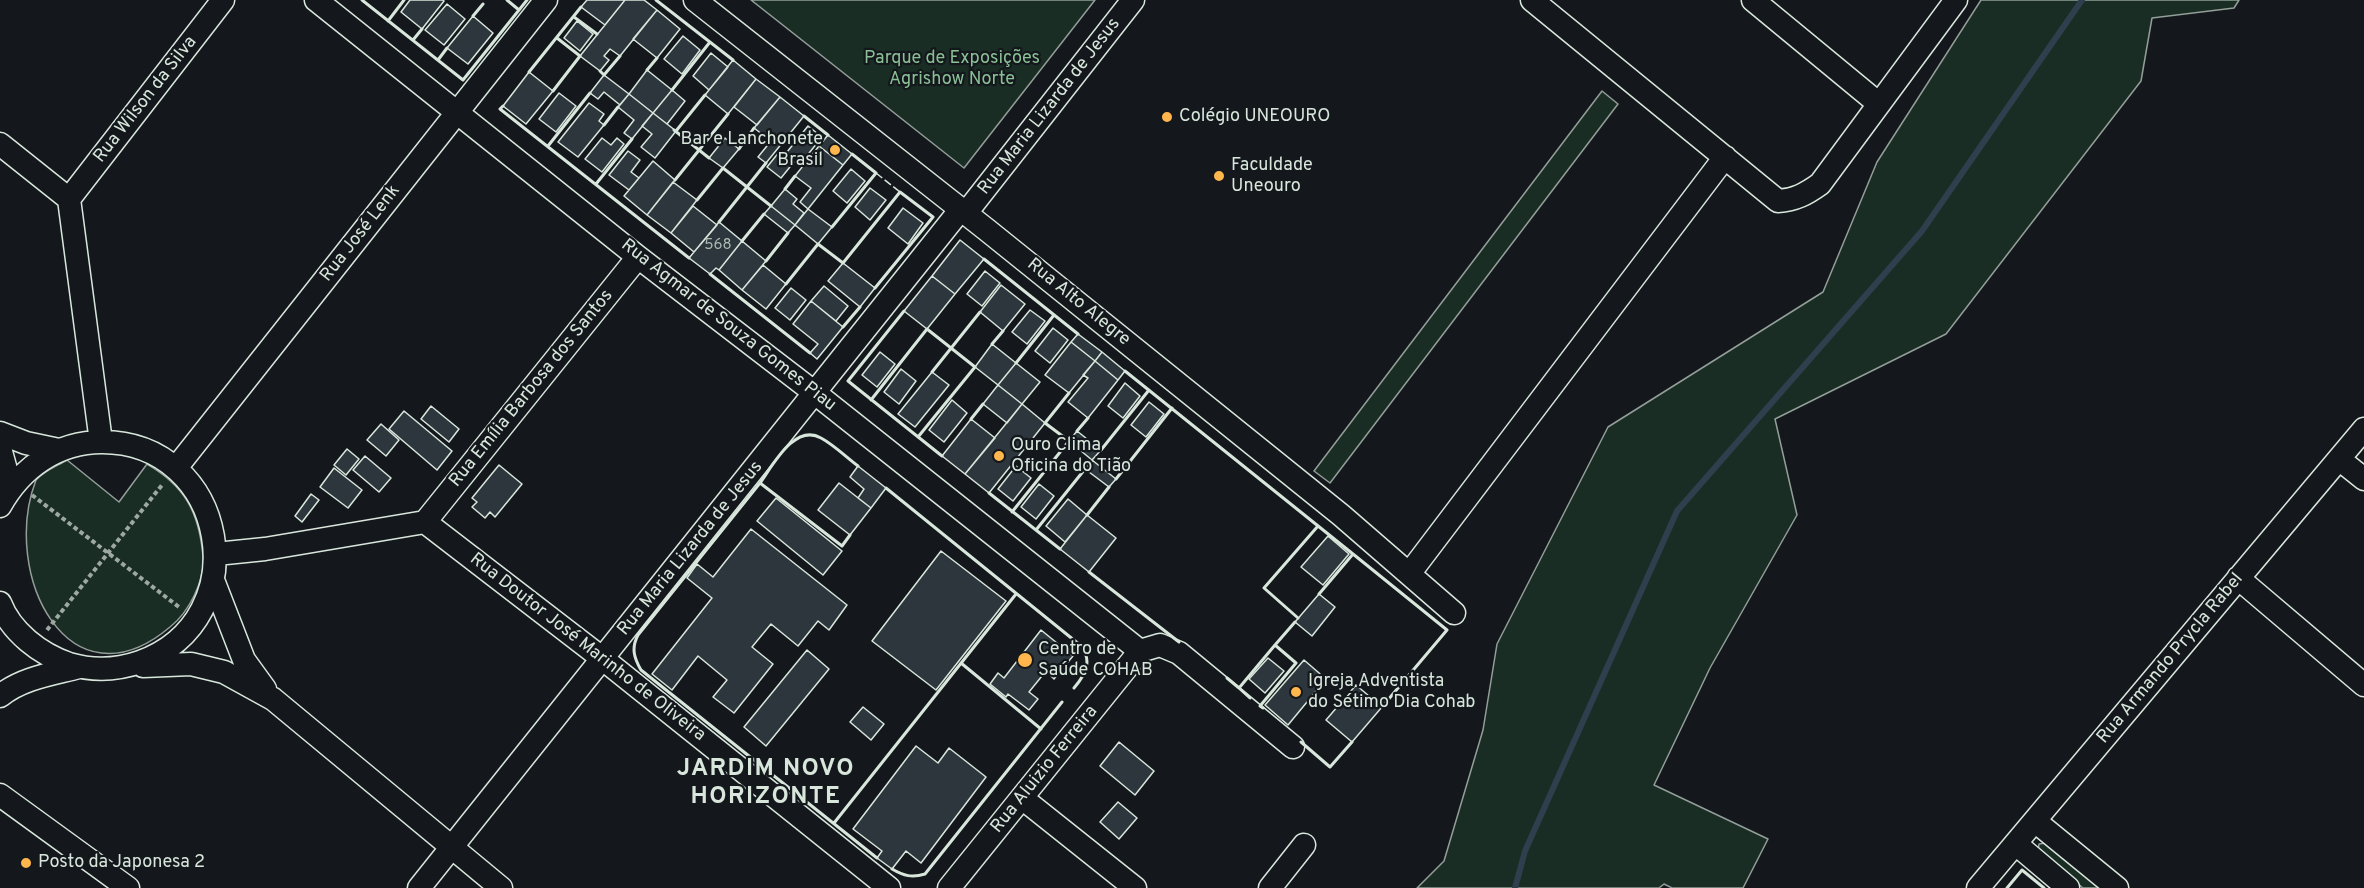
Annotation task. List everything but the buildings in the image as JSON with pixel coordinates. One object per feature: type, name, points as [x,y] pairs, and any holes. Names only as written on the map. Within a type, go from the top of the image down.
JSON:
[{"type":"street","name":"Rua Wilson da Silva","points":[[69,199],[223,0]]},
{"type":"street","name":"Rua Agmar de Souza Gomes Piau","points":[[316,0],[638,257],[815,393],[1140,651]]},
{"type":"street","name":"Rua José Lenk","points":[[176,468],[546,0]]},
{"type":"street","name":"Rua Alto Alegre","points":[[695,0],[963,211],[1341,515],[1454,613]]},
{"type":"street","name":"Rua Maria Lizarda de Jesus","points":[[419,888],[1133,0]]},
{"type":"street","points":[[1532,0],[1778,201],[1791,200],[1820,184],[1956,0]]},
{"type":"street","points":[[1753,0],[1879,104]]},
{"type":"street","points":[[0,144],[69,199],[101,442]]},
{"type":"street","points":[[1410,574],[1725,157]]},
{"type":"street","name":"Rua Emília Barbosa dos Santos","points":[[426,522],[638,257]]},
{"type":"street","name":"Rua Armando Prycla Rabel","points":[[1978,888],[2364,429]]},
{"type":"street","points":[[0,434],[26,443],[59,450]]},
{"type":"street","points":[[8,494],[35,463],[59,450],[86,442],[118,442],[149,451],[176,468],[196,491],[210,518],[216,554],[213,580],[202,610],[183,636],[157,656],[126,667]]},
{"type":"street","points":[[0,448],[9,480],[8,494]]},
{"type":"street","points":[[2339,459],[2364,479]]},
{"type":"street","points":[[216,554],[265,549],[426,522]]},
{"type":"street","name":"Rua Doutor José Marinho de Oliveira","points":[[426,522],[603,659],[889,888]]},
{"type":"street","points":[[2238,578],[2364,685]]},
{"type":"street","points":[[213,580],[243,660],[273,699]]},
{"type":"street","points":[[1,610],[34,646],[56,659],[79,667],[103,669],[191,664],[224,672],[273,699],[501,888]]},
{"type":"street","points":[[1140,651],[1160,645],[1179,653],[1293,747]]},
{"type":"street","name":"Rua Aluizio Ferreira","points":[[949,888],[1140,651]]},
{"type":"street","points":[[0,696],[11,687],[32,678],[79,667]]},
{"type":"street","points":[[0,795],[128,888]]},
{"type":"street","points":[[1022,798],[1135,888]]},
{"type":"street","points":[[2035,821],[2117,888]]},
{"type":"street","points":[[2016,844],[2068,888]]},
{"type":"street","points":[[1270,888],[1304,845]]},
{"type":"path","points":[[34,646],[176,468]]},
{"type":"path","points":[[8,494],[109,553],[195,619]]},
{"type":"green space","name":"Parque de Exposições Agrishow Norte","points":[[751,0],[1095,0],[964,168]]},
{"type":"green space","points":[[1981,0],[2239,0],[2234,8],[2152,18],[2141,81],[1946,334],[1775,419],[1797,515],[1710,668],[1654,785],[1768,839],[1743,888],[1672,888],[1664,884],[1659,888],[1417,888],[1444,861],[1483,730],[1497,644],[1608,427],[1823,292],[1877,162]]},
{"type":"green space","points":[[1602,91],[1618,104],[1330,483],[1314,471]]},
{"type":"green space","points":[[67,460],[119,502],[147,464],[171,481],[194,513],[201,540],[203,566],[194,595],[177,621],[134,649],[101,653],[74,643],[52,621],[36,590],[28,555],[27,517],[36,480]]},
{"type":"green space","points":[[2046,843],[2099,888],[2083,888],[2038,851],[2039,844]]},
{"type":"waterway","points":[[1515,888],[1525,851],[1677,511],[1922,231],[2082,0]]},
{"type":"fence","points":[[876,173],[900,192]]},
{"type":"wall","points":[[362,0],[463,80],[527,0]]},
{"type":"wall","points":[[388,21],[404,0]]},
{"type":"wall","points":[[507,0],[519,10]]},
{"type":"wall","points":[[656,0],[733,60]]},
{"type":"wall","points":[[473,16],[483,4]]},
{"type":"wall","points":[[529,72],[581,7]]},
{"type":"wall","points":[[574,17],[597,34]]},
{"type":"wall","points":[[413,40],[422,29]]},
{"type":"wall","points":[[553,91],[580,56],[557,38]]},
{"type":"wall","points":[[672,90],[710,42]]},
{"type":"wall","points":[[438,60],[447,48]]},
{"type":"wall","points":[[600,71],[604,75],[620,56]]},
{"type":"wall","points":[[647,70],[657,58]]},
{"type":"wall","points":[[548,146],[590,93]]},
{"type":"wall","points":[[676,131],[705,95]]},
{"type":"wall","points":[[503,106],[500,109],[689,258]]},
{"type":"wall","points":[[604,125],[618,107]]},
{"type":"wall","points":[[675,180],[728,114]]},
{"type":"wall","points":[[804,116],[828,135]]},
{"type":"wall","points":[[739,149],[754,128]]},
{"type":"wall","points":[[674,130],[709,158]]},
{"type":"wall","points":[[596,184],[632,139]]},
{"type":"wall","points":[[832,227],[876,173],[852,154]]},
{"type":"wall","points":[[719,222],[766,163]]},
{"type":"wall","points":[[697,200],[723,168],[771,206]]},
{"type":"wall","points":[[785,189],[795,176]]},
{"type":"wall","points":[[786,284],[818,244],[843,263],[900,192],[933,217],[875,288]]},
{"type":"wall","points":[[742,241],[764,214]]},
{"type":"wall","points":[[766,261],[788,233]]},
{"type":"wall","points":[[984,259],[1078,334]]},
{"type":"wall","points":[[710,274],[810,353]]},
{"type":"wall","points":[[843,327],[860,307]]},
{"type":"wall","points":[[904,311],[848,381],[942,456]]},
{"type":"wall","points":[[932,372],[980,312]]},
{"type":"wall","points":[[1016,363],[1054,315]]},
{"type":"wall","points":[[871,400],[927,329],[975,367],[918,437]]},
{"type":"wall","points":[[992,344],[1003,331]]},
{"type":"wall","points":[[1125,371],[1353,554]]},
{"type":"wall","points":[[1101,450],[1149,390]]},
{"type":"wall","points":[[1012,512],[1069,441],[1045,423],[1069,393]]},
{"type":"wall","points":[[971,419],[983,404]]},
{"type":"wall","points":[[1116,479],[1172,408]]},
{"type":"wall","points":[[1077,431],[1088,418]]},
{"type":"wall","points":[[760,483],[786,448],[802,436],[811,435],[821,438],[858,466]]},
{"type":"wall","points":[[1036,530],[1085,469]]},
{"type":"wall","points":[[850,535],[842,546],[760,483],[638,635],[634,653],[641,670],[877,858]]},
{"type":"wall","points":[[1087,515],[1109,487]]},
{"type":"wall","points":[[886,488],[1080,645],[1087,662],[1085,672],[1074,688]]},
{"type":"wall","points":[[989,493],[1060,549]]},
{"type":"wall","points":[[1298,618],[1264,588],[1318,526]]},
{"type":"wall","points":[[1319,594],[1353,554],[1447,630],[1382,707]]},
{"type":"wall","points":[[1089,572],[1179,642]]},
{"type":"wall","points":[[834,823],[1016,594]]},
{"type":"wall","points":[[1263,708],[1260,706],[1296,663],[1275,645],[1295,622]]},
{"type":"wall","points":[[1250,698],[1239,688],[1275,645]]},
{"type":"wall","points":[[961,663],[1041,729]]},
{"type":"wall","points":[[1227,678],[1239,688]]},
{"type":"wall","points":[[892,869],[908,876],[925,874],[1062,702]]},
{"type":"wall","points":[[1301,742],[1330,767],[1352,742]]},
{"type":"wall","points":[[2007,888],[2022,870],[2044,888]]},
{"type":"place","name":"Colégio UNEOURO","points":[[1167,117]]},
{"type":"place","name":"Bar e Lanchonete Brasil","points":[[835,150]]},
{"type":"place","name":"Faculdade Uneouro","points":[[1219,176]]},
{"type":"place","name":"Ouro Clima Oficina do Tião","points":[[999,456]]},
{"type":"place","name":"Centro de Saúde COHAB","points":[[1025,660]]},
{"type":"place","name":"Igreja Adventista do Sétimo Dia Cohab","points":[[1296,692]]},
{"type":"place","name":"Posto da Japonesa 2","points":[[26,863]]},
{"type":"district","name":"JARDIM NOVO HORIZONTE","points":[[766,784]]}]
